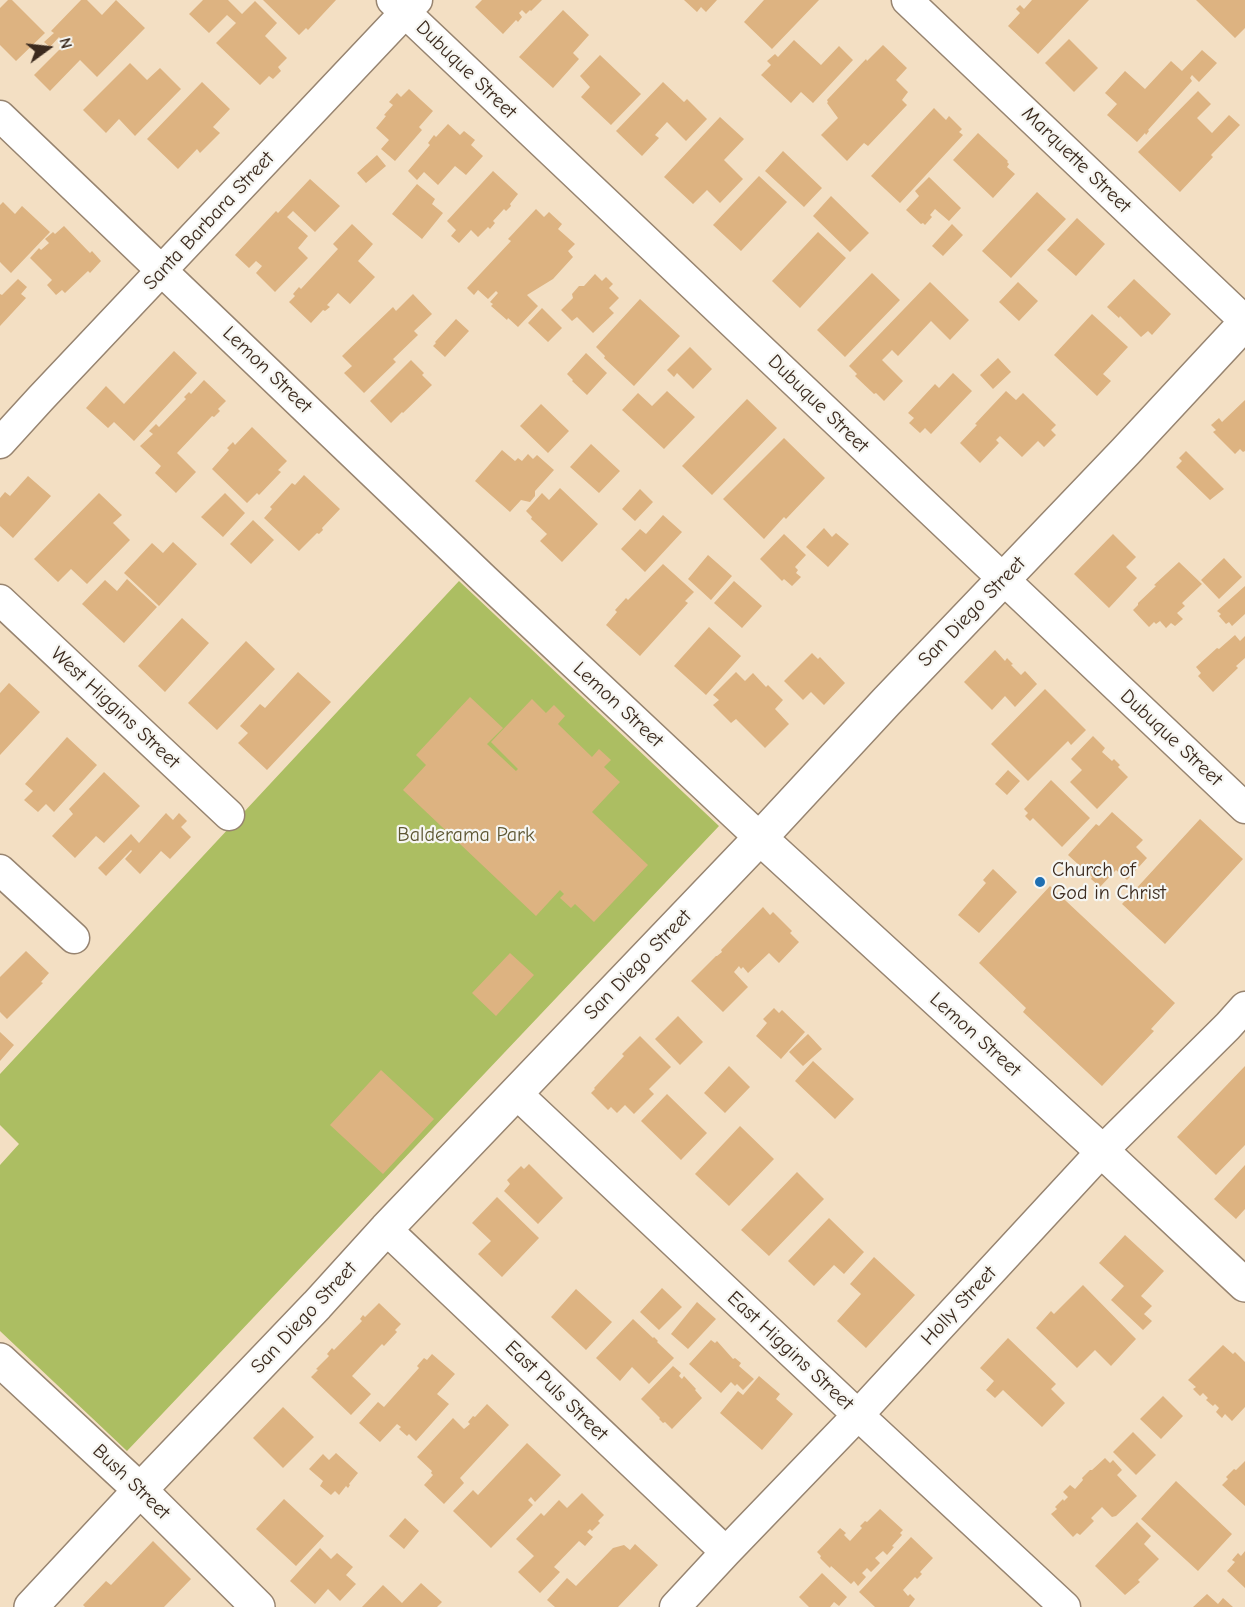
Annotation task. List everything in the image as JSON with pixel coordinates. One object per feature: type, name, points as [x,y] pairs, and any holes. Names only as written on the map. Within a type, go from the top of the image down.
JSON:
[{"type":"street","name":"Marquette Street","points":[[907,0],[1245,322]]},
{"type":"street","name":"Santa Barbara Street","points":[[0,443],[163,270],[405,4]]},
{"type":"street","name":"Dubuque Street","points":[[405,4],[1003,580],[1245,808]]},
{"type":"street","name":"Lemon Street","points":[[0,116],[475,570],[760,838],[1245,1285]]},
{"type":"street","name":"San Diego Street","points":[[31,1607],[386,1229],[1125,452],[1245,322]]},
{"type":"street","name":"West Higgins Street","points":[[0,600],[229,815]]},
{"type":"street","points":[[0,870],[74,938]]},
{"type":"street","name":"Holly Street","points":[[675,1607],[858,1415],[1102,1151],[1245,1007]]},
{"type":"street","name":"East Higgins Street","points":[[516,1093],[1065,1607]]},
{"type":"street","name":"East Puls Street","points":[[386,1229],[726,1552]]},
{"type":"street","name":"Bush Street","points":[[0,1360],[140,1490],[258,1607]]},
{"type":"green space","name":"Balderama Park","points":[[459,581],[719,826],[127,1451],[0,1331],[0,1165],[19,1144],[0,1125],[0,1074]]},
{"type":"building","points":[[8,0],[12,0],[45,33],[16,61],[0,45],[0,8]]},
{"type":"building","points":[[81,0],[87,0],[102,15],[116,0],[145,28],[97,77],[80,60],[50,91],[34,75],[65,44],[59,37],[50,47],[44,42],[54,33],[51,31]]},
{"type":"building","points":[[203,0],[228,0],[242,14],[255,1],[277,23],[265,36],[287,58],[278,67],[281,71],[273,79],[269,76],[260,85],[216,43],[236,23],[227,15],[209,33],[189,14]]},
{"type":"building","points":[[263,0],[336,0],[308,30],[306,28],[299,35]]},
{"type":"building","points":[[482,0],[542,0],[526,14],[522,10],[519,13],[522,17],[503,34],[475,7]]},
{"type":"building","points":[[684,0],[717,0],[706,12],[701,7],[697,12]]},
{"type":"building","points":[[764,0],[819,0],[772,49],[744,22]]},
{"type":"building","points":[[1032,0],[1089,0],[1038,54],[1008,26],[1020,13],[1016,9],[1020,5],[1024,9]]},
{"type":"building","points":[[1196,0],[1245,0],[1245,28],[1235,38]]},
{"type":"building","points":[[563,10],[589,35],[573,53],[579,59],[553,88],[519,57]]},
{"type":"building","points":[[1069,39],[1098,68],[1074,92],[1045,63]]},
{"type":"building","points":[[794,40],[821,65],[839,46],[853,60],[813,103],[801,92],[791,103],[761,75],[771,65],[767,61],[775,54],[778,57]]},
{"type":"building","points":[[883,45],[907,68],[896,80],[908,92],[902,100],[907,105],[868,146],[864,143],[847,161],[821,135],[838,118],[827,100],[866,59],[867,61]]},
{"type":"building","points":[[1202,50],[1217,63],[1199,82],[1192,75],[1190,78],[1192,81],[1146,135],[1145,133],[1137,142],[1107,115],[1117,104],[1105,93],[1125,71],[1145,89],[1171,61],[1182,71]]},
{"type":"building","points":[[600,55],[641,94],[611,125],[581,97],[590,87],[580,76]]},
{"type":"building","points":[[130,63],[147,80],[160,68],[181,89],[135,136],[119,119],[106,133],[83,110]]},
{"type":"building","points":[[202,82],[230,109],[213,127],[220,133],[200,153],[197,149],[178,169],[147,139]]},
{"type":"building","points":[[663,82],[684,102],[687,99],[707,119],[686,141],[667,122],[655,135],[659,138],[642,156],[616,131]]},
{"type":"building","points":[[409,89],[433,111],[419,127],[422,130],[395,161],[381,149],[389,140],[376,128],[393,105],[389,102],[397,93],[401,97]]},
{"type":"building","points":[[1198,91],[1211,104],[1197,118],[1212,133],[1229,115],[1240,125],[1180,192],[1138,152]]},
{"type":"building","points":[[934,108],[946,120],[949,116],[962,129],[959,132],[963,135],[900,203],[871,176]]},
{"type":"building","points":[[720,117],[744,139],[724,160],[743,179],[720,203],[707,190],[693,204],[664,177]]},
{"type":"building","points":[[448,124],[460,135],[464,131],[475,140],[471,145],[483,156],[466,175],[455,166],[438,185],[424,172],[417,180],[408,171],[430,145],[428,143],[434,135],[436,137]]},
{"type":"building","points":[[978,133],[1008,161],[1007,167],[1015,174],[993,198],[953,160]]},
{"type":"building","points":[[783,151],[822,188],[804,207],[765,171]]},
{"type":"building","points":[[377,155],[386,166],[366,183],[357,173]]},
{"type":"building","points":[[493,171],[518,194],[510,204],[511,206],[506,211],[504,209],[493,221],[495,223],[490,229],[488,227],[478,237],[471,230],[459,243],[451,236],[456,230],[447,221]]},
{"type":"building","points":[[759,176],[787,202],[741,251],[713,225]]},
{"type":"building","points":[[929,177],[961,208],[949,221],[935,209],[925,225],[921,224],[906,210],[919,196],[915,191]]},
{"type":"building","points":[[310,179],[340,206],[315,232],[293,211],[287,217],[308,236],[298,248],[308,258],[275,292],[256,273],[262,266],[256,261],[249,268],[235,255]]},
{"type":"building","points":[[417,184],[435,199],[432,204],[443,213],[422,239],[392,214]]},
{"type":"building","points":[[1037,192],[1066,219],[1011,278],[982,251]]},
{"type":"building","points":[[831,196],[869,233],[850,252],[813,216]]},
{"type":"building","points":[[3,202],[15,214],[22,206],[50,232],[11,273],[0,262],[0,205]]},
{"type":"building","points":[[536,209],[544,217],[549,212],[562,224],[558,229],[575,244],[568,251],[573,257],[553,279],[527,295],[538,306],[518,327],[491,306],[493,304],[490,302],[498,293],[496,291],[488,299],[478,290],[474,295],[467,288],[511,241],[508,239]]},
{"type":"building","points":[[1077,218],[1105,244],[1076,276],[1047,250]]},
{"type":"building","points":[[352,224],[373,244],[358,261],[375,277],[350,304],[338,293],[327,305],[330,307],[323,310],[311,323],[289,302],[299,287],[301,289],[338,249],[333,244]]},
{"type":"building","points":[[952,224],[963,235],[943,256],[932,246]]},
{"type":"building","points":[[64,226],[101,261],[65,293],[62,290],[56,295],[47,285],[52,280],[30,258],[39,248],[41,250],[49,243],[45,239]]},
{"type":"building","points":[[818,232],[846,258],[800,308],[772,281]]},
{"type":"building","points":[[872,273],[900,300],[845,357],[817,330]]},
{"type":"building","points":[[595,274],[602,281],[606,277],[613,284],[609,288],[619,298],[609,308],[614,313],[593,333],[577,317],[572,321],[561,310],[573,298],[572,294],[579,286],[584,286]]},
{"type":"building","points":[[18,279],[27,287],[21,294],[26,298],[0,326],[0,294],[2,295]]},
{"type":"building","points":[[1134,279],[1171,314],[1152,335],[1148,331],[1141,337],[1120,316],[1119,318],[1107,307]]},
{"type":"building","points":[[930,282],[969,320],[950,340],[931,321],[898,356],[892,350],[882,360],[903,381],[884,401],[855,376],[857,374],[849,366]]},
{"type":"building","points":[[1018,282],[1038,301],[1019,321],[999,302]]},
{"type":"building","points":[[413,294],[432,314],[414,331],[418,335],[393,359],[396,362],[364,393],[344,373],[352,366],[342,356],[393,307],[396,311]]},
{"type":"building","points":[[640,299],[680,336],[634,386],[604,358],[605,356],[596,347]]},
{"type":"building","points":[[542,308],[562,328],[548,342],[528,323]]},
{"type":"building","points":[[1092,314],[1128,347],[1103,374],[1111,381],[1097,396],[1054,355]]},
{"type":"building","points":[[456,319],[469,331],[445,357],[433,346]]},
{"type":"building","points":[[690,347],[712,369],[693,389],[677,373],[674,377],[667,370]]},
{"type":"building","points":[[174,351],[197,373],[134,441],[114,422],[108,428],[86,408],[106,386],[124,404]]},
{"type":"building","points":[[586,353],[607,373],[587,395],[567,374]]},
{"type":"building","points":[[998,358],[1011,372],[993,389],[980,375]]},
{"type":"building","points":[[411,360],[432,385],[391,423],[370,401]]},
{"type":"building","points":[[953,373],[972,391],[931,434],[925,428],[920,433],[909,423],[914,418],[908,413],[935,384],[939,388]]},
{"type":"building","points":[[204,380],[226,401],[218,409],[220,411],[214,417],[212,416],[177,453],[196,472],[176,493],[155,473],[161,466],[140,446],[153,434],[149,431],[156,424],[159,427],[186,399],[184,397],[189,392],[191,394]]},
{"type":"building","points":[[667,391],[695,417],[664,449],[622,410],[638,393],[652,406]]},
{"type":"building","points":[[1006,391],[1016,400],[1023,393],[1056,425],[1051,430],[1056,435],[1044,447],[1038,441],[1022,457],[1000,436],[996,440],[999,443],[980,463],[960,443]]},
{"type":"building","points":[[747,399],[777,428],[712,495],[682,466]]},
{"type":"building","points":[[1245,400],[1245,451],[1240,449],[1235,454],[1213,432],[1216,430],[1211,425],[1219,418],[1222,422]]},
{"type":"building","points":[[541,404],[569,431],[548,453],[520,426]]},
{"type":"building","points":[[252,427],[287,461],[278,470],[281,472],[259,495],[257,493],[247,503],[212,469],[229,450],[227,448],[233,442],[235,445]]},
{"type":"building","points":[[784,438],[825,478],[764,539],[723,499]]},
{"type":"building","points":[[591,444],[620,471],[599,493],[570,467]]},
{"type":"building","points":[[502,450],[515,461],[518,458],[522,461],[528,454],[533,459],[537,455],[554,470],[535,491],[535,496],[530,502],[521,500],[510,512],[475,481]]},
{"type":"building","points":[[1186,451],[1224,489],[1210,500],[1176,467],[1182,461],[1179,458]]},
{"type":"building","points":[[304,475],[340,509],[322,528],[323,530],[299,551],[264,518],[272,509],[270,507],[292,483],[295,485]]},
{"type":"building","points":[[28,476],[51,496],[13,538],[0,526],[0,498],[5,492],[10,496]]},
{"type":"building","points":[[560,488],[598,524],[562,562],[540,541],[547,534],[526,511],[542,493],[549,500]]},
{"type":"building","points":[[640,489],[653,502],[635,521],[622,509]]},
{"type":"building","points":[[99,493],[122,515],[113,523],[130,540],[87,584],[71,569],[58,582],[34,559]]},
{"type":"building","points":[[225,493],[245,513],[223,537],[201,517]]},
{"type":"building","points":[[663,515],[682,532],[645,572],[621,549],[640,529],[646,534]]},
{"type":"building","points":[[253,520],[274,540],[251,564],[230,544]]},
{"type":"building","points":[[824,528],[832,537],[836,533],[849,544],[828,567],[806,547]]},
{"type":"building","points":[[784,534],[806,555],[795,567],[798,570],[796,573],[801,577],[792,586],[784,579],[782,581],[760,559]]},
{"type":"building","points":[[1113,534],[1136,557],[1126,567],[1137,578],[1109,608],[1074,574]]},
{"type":"building","points":[[173,542],[197,564],[159,606],[124,573],[152,543],[163,553]]},
{"type":"building","points":[[708,555],[732,576],[711,600],[688,579]]},
{"type":"building","points":[[1224,558],[1242,577],[1219,599],[1201,580]]},
{"type":"building","points":[[1179,562],[1202,584],[1182,603],[1185,606],[1177,613],[1183,619],[1175,626],[1171,623],[1166,628],[1160,621],[1156,624],[1154,622],[1149,627],[1133,610],[1156,586],[1154,585]]},
{"type":"building","points":[[663,564],[694,592],[685,601],[688,603],[640,656],[606,625],[626,598],[628,600]]},
{"type":"building","points":[[127,579],[157,607],[124,643],[82,604],[105,580],[117,591]]},
{"type":"building","points":[[734,581],[762,606],[742,628],[714,603]]},
{"type":"building","points":[[1245,586],[1245,614],[1232,626],[1229,622],[1226,624],[1217,611]]},
{"type":"building","points":[[182,618],[209,643],[165,692],[138,666]]},
{"type":"building","points":[[709,627],[741,656],[706,695],[674,666]]},
{"type":"building","points":[[1235,635],[1240,641],[1245,636],[1245,658],[1213,692],[1198,676],[1201,673],[1196,667]]},
{"type":"building","points":[[246,641],[275,669],[217,730],[188,703]]},
{"type":"building","points":[[995,650],[1005,661],[1007,658],[1021,675],[1025,671],[1037,684],[1015,707],[1005,696],[992,710],[964,682]]},
{"type":"building","points":[[812,653],[818,659],[820,657],[845,683],[824,705],[811,692],[803,700],[784,681]]},
{"type":"building","points":[[298,672],[331,702],[267,770],[238,743],[248,733],[240,726],[260,704],[265,708]]},
{"type":"building","points":[[736,672],[745,681],[753,673],[783,700],[775,709],[789,724],[765,748],[736,719],[731,723],[713,705],[719,700],[713,695]]},
{"type":"building","points":[[9,683],[40,712],[0,755],[0,693]]},
{"type":"building","points":[[1045,689],[1086,730],[1071,745],[1068,741],[1028,781],[991,744]]},
{"type":"building","points":[[470,697],[503,728],[487,744],[516,771],[518,769],[491,742],[532,699],[546,713],[554,705],[565,716],[558,724],[592,757],[599,749],[611,760],[604,767],[620,782],[592,812],[648,865],[594,922],[575,904],[571,908],[560,898],[564,894],[560,890],[536,916],[403,790],[426,765],[416,755]]},
{"type":"building","points":[[1093,736],[1105,748],[1102,752],[1112,761],[1114,759],[1128,777],[1097,809],[1070,782],[1082,770],[1071,759]]},
{"type":"building","points":[[67,737],[97,765],[54,812],[46,804],[38,812],[24,800],[33,791],[25,784]]},
{"type":"building","points":[[1008,770],[1020,781],[1007,795],[995,784]]},
{"type":"building","points":[[104,772],[140,806],[104,843],[96,836],[75,858],[52,836],[73,814],[69,809]]},
{"type":"building","points":[[1051,780],[1090,818],[1062,847],[1033,818],[1030,821],[1025,816],[1028,813],[1024,809]]},
{"type":"building","points":[[1112,812],[1143,840],[1136,847],[1147,858],[1127,880],[1116,870],[1100,887],[1068,855],[1096,824],[1099,826]]},
{"type":"building","points":[[166,813],[173,820],[179,813],[187,821],[181,827],[191,837],[170,859],[161,851],[140,874],[125,859],[131,850],[106,876],[98,868],[131,834],[139,843]]},
{"type":"building","points":[[1200,819],[1243,859],[1165,944],[1122,904]]},
{"type":"building","points":[[993,869],[1017,892],[979,933],[958,915],[986,883],[983,880]]},
{"type":"building","points":[[1050,886],[1175,1003],[1151,1029],[1154,1031],[1102,1086],[1023,1012],[1026,1008],[979,963]]},
{"type":"building","points":[[763,907],[770,915],[773,912],[792,931],[790,933],[799,942],[779,963],[769,953],[748,973],[739,966],[734,972],[748,987],[723,1012],[691,981],[722,952],[721,950]]},
{"type":"building","points":[[26,951],[49,973],[41,982],[43,983],[7,1019],[0,1012],[0,977]]},
{"type":"building","points":[[510,953],[534,975],[496,1016],[472,993]]},
{"type":"building","points":[[774,1008],[779,1013],[782,1010],[805,1032],[781,1059],[756,1036],[767,1023],[763,1019]]},
{"type":"building","points":[[678,1016],[703,1042],[680,1065],[655,1039]]},
{"type":"building","points":[[0,1032],[14,1045],[0,1061]]},
{"type":"building","points":[[808,1034],[822,1049],[803,1066],[789,1052]]},
{"type":"building","points":[[640,1036],[671,1067],[649,1089],[654,1094],[634,1114],[625,1105],[617,1113],[611,1107],[608,1110],[591,1093],[624,1056],[622,1054]]},
{"type":"building","points":[[813,1061],[854,1099],[835,1119],[795,1081]]},
{"type":"building","points":[[729,1066],[750,1087],[725,1113],[704,1093]]},
{"type":"building","points":[[1245,1066],[1245,1145],[1216,1175],[1177,1137]]},
{"type":"building","points":[[381,1070],[434,1119],[383,1174],[330,1125]]},
{"type":"building","points":[[667,1094],[707,1133],[681,1160],[641,1121]]},
{"type":"building","points":[[740,1126],[774,1159],[729,1206],[695,1174]]},
{"type":"building","points":[[529,1164],[563,1198],[538,1224],[504,1191],[510,1184],[507,1180],[521,1166],[524,1169]]},
{"type":"building","points":[[1245,1165],[1245,1209],[1236,1219],[1214,1199]]},
{"type":"building","points":[[797,1172],[824,1199],[769,1256],[741,1230]]},
{"type":"building","points":[[497,1197],[539,1238],[502,1277],[478,1254],[491,1241],[472,1223]]},
{"type":"building","points":[[829,1218],[864,1252],[844,1274],[834,1265],[814,1286],[788,1261]]},
{"type":"building","points":[[1125,1235],[1164,1271],[1141,1296],[1152,1306],[1144,1314],[1152,1321],[1143,1330],[1111,1300],[1124,1286],[1099,1263]]},
{"type":"building","points":[[874,1257],[915,1295],[866,1348],[837,1321],[861,1294],[850,1284]]},
{"type":"building","points":[[1083,1285],[1136,1339],[1111,1366],[1095,1350],[1077,1368],[1036,1328],[1051,1311],[1054,1314]]},
{"type":"building","points":[[662,1288],[682,1307],[659,1330],[640,1312]]},
{"type":"building","points":[[576,1289],[612,1322],[586,1350],[551,1317]]},
{"type":"building","points":[[697,1302],[716,1319],[688,1349],[671,1334]]},
{"type":"building","points":[[379,1303],[401,1324],[384,1346],[382,1344],[352,1376],[371,1394],[351,1415],[311,1377],[329,1356],[327,1354],[332,1348],[334,1350],[362,1321],[360,1319],[363,1315],[365,1317]]},
{"type":"building","points":[[633,1319],[674,1358],[649,1384],[632,1367],[620,1381],[596,1358]]},
{"type":"building","points":[[1008,1338],[1056,1384],[1051,1389],[1065,1403],[1042,1427],[1003,1390],[995,1398],[986,1390],[994,1381],[980,1368]]},
{"type":"building","points":[[711,1340],[715,1343],[717,1341],[733,1359],[741,1363],[739,1366],[754,1379],[743,1390],[731,1382],[721,1393],[689,1364]]},
{"type":"building","points":[[1223,1345],[1245,1362],[1245,1407],[1232,1421],[1225,1414],[1222,1418],[1216,1412],[1219,1408],[1206,1400],[1208,1398],[1203,1393],[1200,1396],[1193,1389],[1196,1387],[1188,1380]]},
{"type":"building","points":[[432,1354],[455,1374],[437,1394],[449,1404],[416,1441],[399,1429],[401,1427],[397,1424],[380,1442],[359,1423],[378,1402],[384,1407],[419,1368],[417,1366],[424,1358],[427,1360]]},
{"type":"building","points":[[673,1366],[681,1373],[679,1376],[682,1379],[684,1376],[702,1398],[672,1429],[665,1422],[663,1423],[641,1399]]},
{"type":"building","points":[[759,1376],[780,1394],[776,1399],[793,1414],[762,1450],[720,1413],[738,1391],[743,1395]]},
{"type":"building","points":[[1163,1396],[1183,1416],[1161,1439],[1140,1419]]},
{"type":"building","points":[[487,1404],[509,1425],[460,1478],[464,1483],[444,1504],[424,1485],[433,1475],[432,1471],[417,1457],[453,1418],[464,1429],[470,1424],[468,1422],[473,1416],[475,1417]]},
{"type":"building","points":[[283,1407],[314,1437],[283,1468],[253,1438]]},
{"type":"building","points":[[1133,1432],[1156,1455],[1136,1475],[1113,1452]]},
{"type":"building","points":[[527,1443],[561,1475],[535,1502],[531,1497],[528,1500],[533,1505],[491,1548],[453,1511],[473,1490],[478,1495]]},
{"type":"building","points":[[336,1453],[358,1473],[348,1488],[346,1486],[339,1495],[335,1491],[331,1495],[320,1486],[323,1481],[309,1469],[323,1454],[329,1460]]},
{"type":"building","points":[[1105,1458],[1110,1463],[1113,1460],[1122,1470],[1117,1475],[1137,1496],[1116,1516],[1112,1517],[1102,1507],[1091,1518],[1094,1521],[1080,1535],[1077,1533],[1073,1537],[1051,1514],[1063,1499],[1064,1501],[1068,1497],[1063,1492],[1070,1485],[1075,1489],[1083,1480],[1082,1478]]},
{"type":"building","points":[[1245,1461],[1245,1506],[1222,1485],[1228,1479],[1226,1477]]},
{"type":"building","points":[[1176,1481],[1232,1534],[1198,1571],[1141,1519]]},
{"type":"building","points":[[582,1493],[604,1515],[592,1531],[590,1529],[587,1532],[593,1537],[585,1546],[579,1541],[554,1567],[560,1572],[540,1593],[518,1572],[534,1556],[516,1539],[541,1513],[544,1516],[559,1500],[567,1508]]},
{"type":"building","points":[[284,1499],[324,1536],[296,1566],[256,1529]]},
{"type":"building","points":[[880,1509],[903,1530],[900,1533],[902,1535],[887,1555],[883,1551],[875,1558],[880,1563],[871,1572],[867,1568],[862,1573],[866,1577],[858,1586],[854,1581],[851,1584],[831,1566],[830,1568],[817,1552],[840,1528],[850,1541],[862,1528],[860,1526]]},
{"type":"building","points":[[405,1518],[419,1531],[404,1549],[389,1536]]},
{"type":"building","points":[[1137,1522],[1151,1536],[1144,1544],[1159,1559],[1138,1580],[1140,1582],[1125,1595],[1095,1566]]},
{"type":"building","points":[[911,1537],[933,1558],[920,1572],[922,1574],[917,1579],[915,1577],[903,1590],[915,1599],[909,1607],[875,1607],[859,1592]]},
{"type":"building","points":[[153,1541],[191,1579],[164,1607],[85,1607],[83,1605],[106,1581],[111,1585]]},
{"type":"building","points":[[635,1544],[658,1565],[618,1607],[555,1607],[547,1600],[567,1578],[576,1586],[613,1548],[624,1545],[630,1550]]},
{"type":"building","points":[[320,1548],[331,1559],[337,1553],[353,1567],[346,1575],[356,1584],[340,1601],[328,1589],[315,1604],[290,1581]]},
{"type":"building","points":[[1245,1551],[1245,1588],[1227,1571],[1235,1562],[1232,1560],[1238,1553],[1241,1556]]},
{"type":"building","points":[[822,1573],[847,1597],[839,1606],[834,1602],[830,1607],[809,1607],[799,1597]]},
{"type":"building","points":[[421,1583],[442,1602],[437,1607],[362,1607],[383,1585],[402,1603]]},
{"type":"building","points":[[1207,1594],[1218,1604],[1223,1598],[1233,1607],[1193,1607]]},
{"type":"place","name":"Church of God in Christ","points":[[1040,882]]}]
